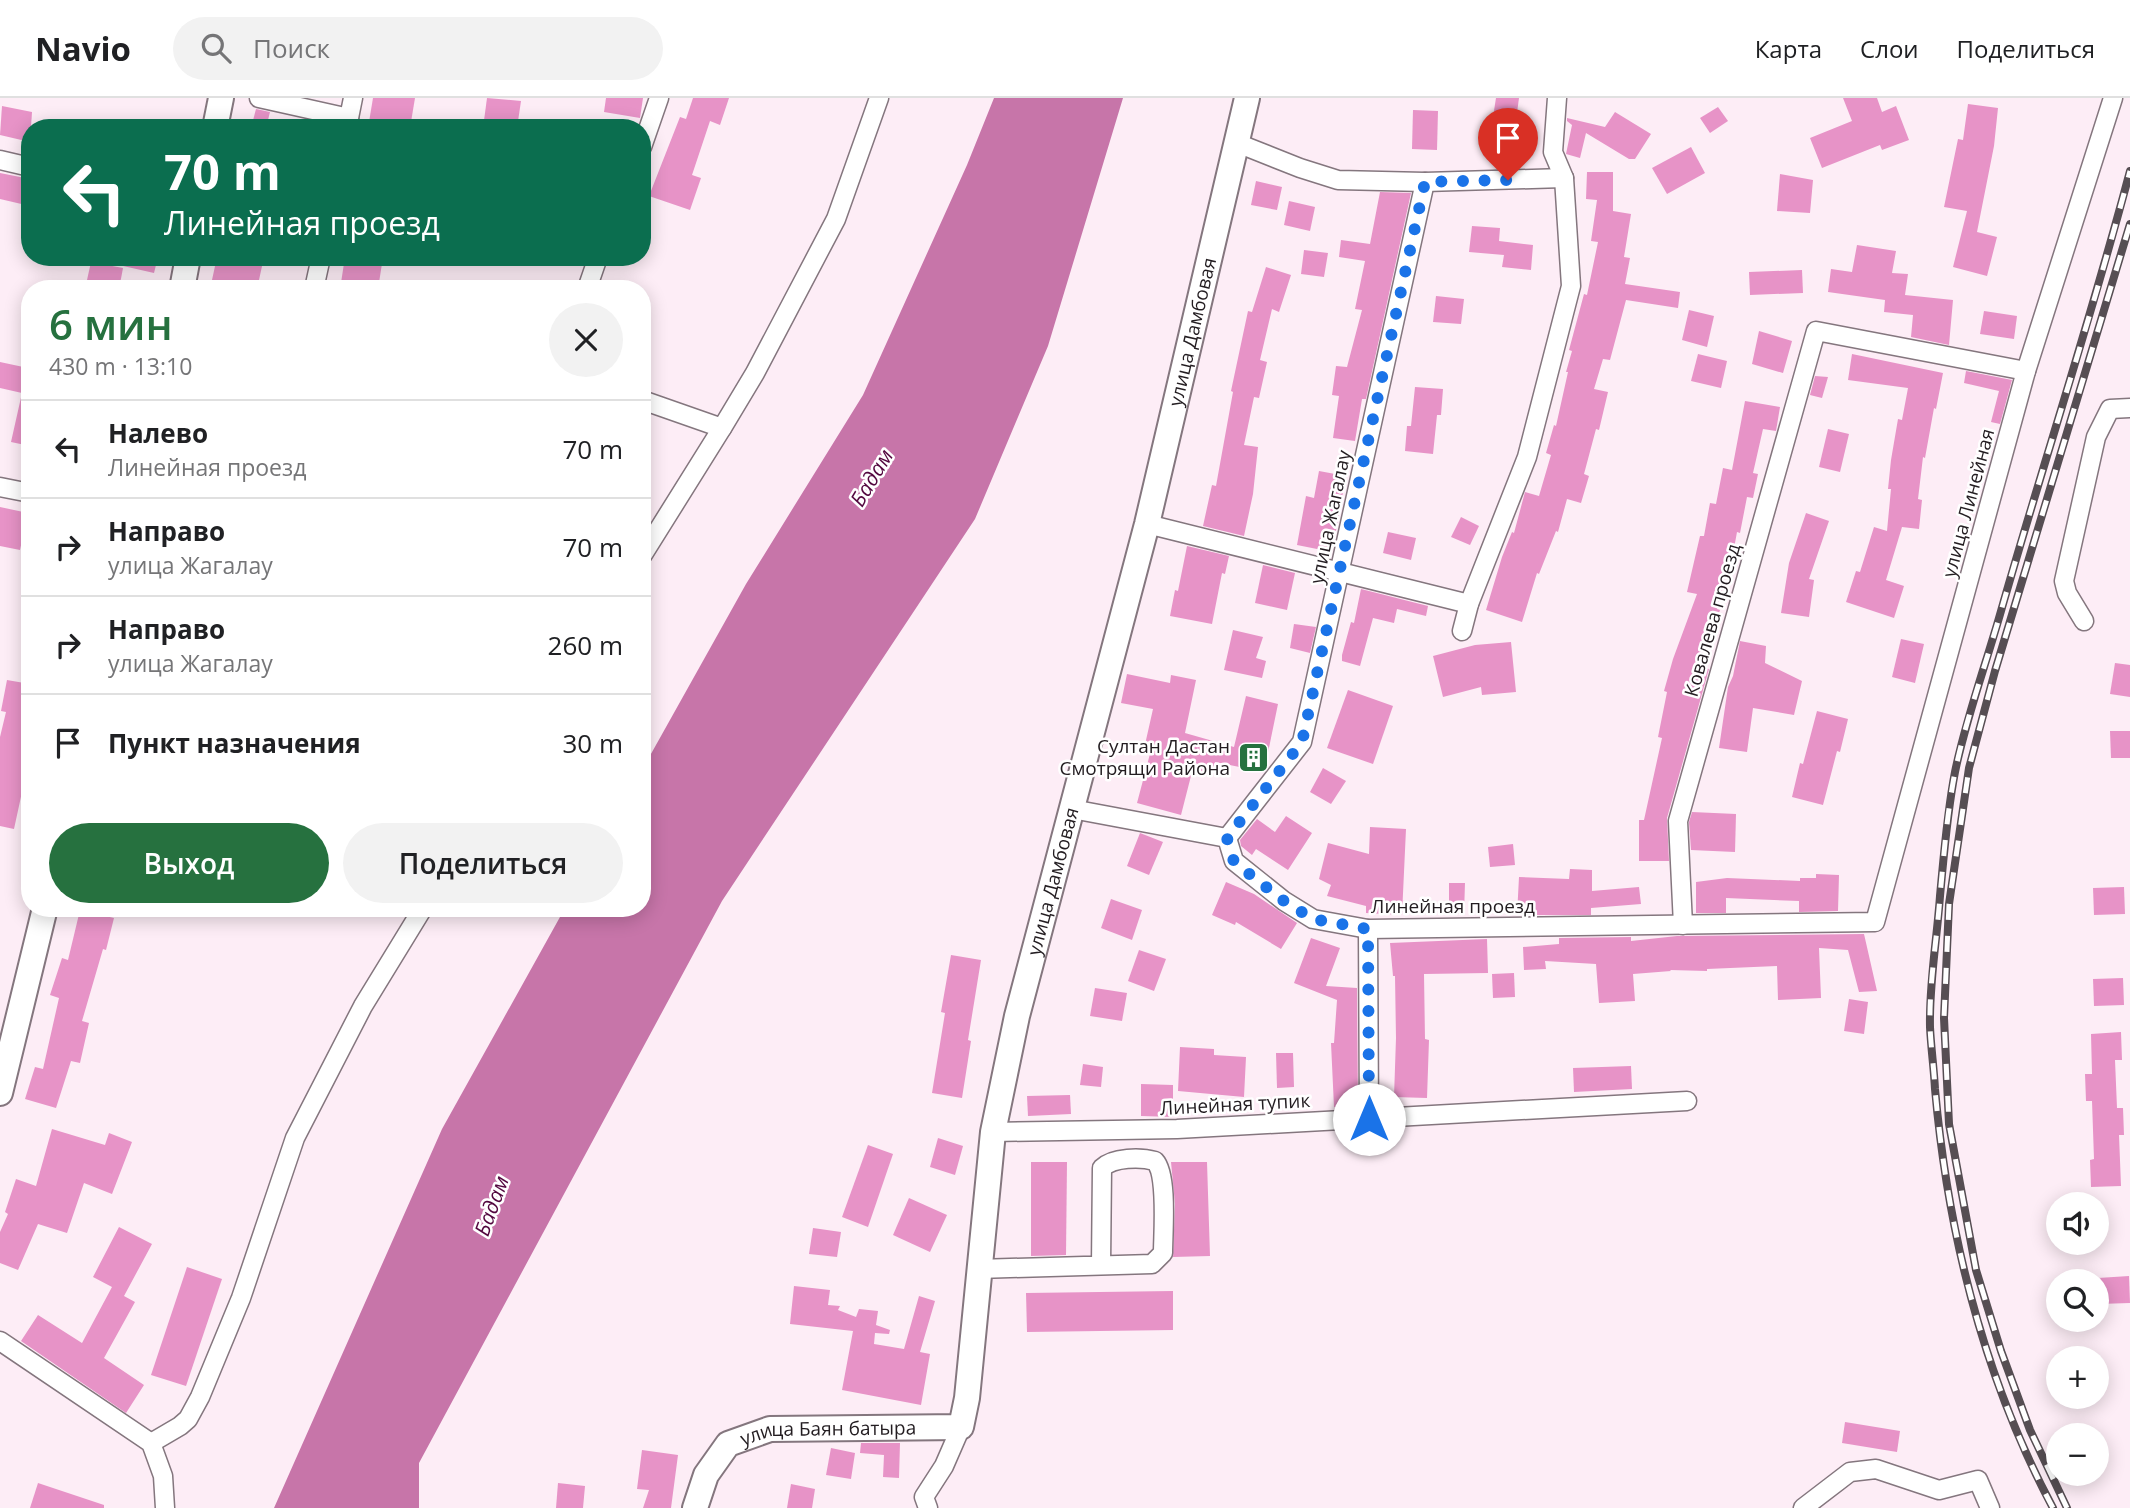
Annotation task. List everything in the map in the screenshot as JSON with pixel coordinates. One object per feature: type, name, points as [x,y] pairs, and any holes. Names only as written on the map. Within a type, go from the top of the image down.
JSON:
[{"type":"street","points":[[217,119],[221,98]]},
{"type":"street","points":[[259,98],[334,119]]},
{"type":"street","points":[[349,119],[353,98]]},
{"type":"street","points":[[651,121],[659,98]]},
{"type":"street","points":[[651,542],[755,373],[836,219],[879,98]]},
{"type":"street","name":"улица Дамбовая","points":[[961,1427],[967,1398],[993,1132],[1017,1016],[1147,524],[1247,98]]},
{"type":"street","points":[[1462,631],[1469,604],[1527,457],[1572,286],[1564,178],[1553,152],[1557,98]]},
{"type":"street","name":"улица Линейная","points":[[1875,922],[2026,370],[2113,98]]},
{"type":"street","points":[[1237,143],[1338,180],[1425,182],[1564,178]]},
{"type":"street","points":[[0,160],[21,165]]},
{"type":"street","name":"улица Жагалау","points":[[1227,838],[1302,742],[1425,182]]},
{"type":"street","name":"Ковалева проезд","points":[[1683,925],[1678,821],[1815,331],[2026,370]]},
{"type":"street","points":[[651,403],[722,428]]},
{"type":"street","points":[[2084,621],[2067,593],[2064,581],[2096,437],[2110,409],[2130,408]]},
{"type":"street","points":[[0,487],[21,491]]},
{"type":"street","points":[[1147,524],[1469,604]]},
{"type":"street","points":[[1072,809],[1227,838]]},
{"type":"street","name":"Линейная проезд","points":[[1227,838],[1234,862],[1284,901],[1313,919],[1368,929],[1875,922]]},
{"type":"street","points":[[0,1093],[43,917]]},
{"type":"street","points":[[151,1443],[188,1419],[200,1397],[240,1298],[295,1138],[363,1006],[418,917]]},
{"type":"street","points":[[1368,929],[1369,1119]]},
{"type":"street","name":"Линейная тупик","points":[[993,1132],[1177,1129],[1687,1101]]},
{"type":"street","points":[[978,1269],[1152,1264],[1163,1253],[1161,1178],[1159,1165],[1155,1161],[1128,1160],[1107,1163],[1102,1168],[1101,1265]]},
{"type":"street","points":[[0,1341],[151,1443],[163,1476],[165,1508]]},
{"type":"street","points":[[924,1504],[961,1427]]},
{"type":"street","name":"улица Баян батыра","points":[[695,1508],[706,1475],[728,1444],[770,1429],[961,1427]]},
{"type":"street","points":[[1802,1508],[1850,1472],[1876,1469],[1939,1490],[1978,1480],[1990,1507]]},
{"type":"water","name":"Бадам","points":[[994,98],[1123,98],[1048,346],[975,519],[722,901],[419,1463],[419,1508],[274,1508],[442,1129],[560,917],[651,917],[651,754],[746,584],[863,395],[967,165]]},
{"type":"building","points":[[373,98],[415,98],[412,119],[370,119]]},
{"type":"building","points":[[487,98],[521,101],[518,119],[484,119]]},
{"type":"building","points":[[606,98],[643,98],[640,118],[604,112]]},
{"type":"building","points":[[693,98],[729,98],[720,125],[710,121],[692,175],[701,178],[690,210],[651,197],[680,117],[686,119]]},
{"type":"building","points":[[1496,98],[1519,98],[1516,120],[1493,117]]},
{"type":"building","points":[[1843,98],[1877,98],[1882,112],[1896,106],[1909,140],[1882,150],[1880,145],[1822,168],[1810,138],[1852,121]]},
{"type":"building","points":[[1968,104],[1998,108],[1994,146],[1977,232],[1997,237],[1987,276],[1953,267],[1967,211],[1944,207],[1958,139],[1963,140]]},
{"type":"building","points":[[2,106],[32,112],[32,119],[21,119],[21,140],[0,135]]},
{"type":"building","points":[[1718,107],[1728,121],[1710,133],[1700,118]]},
{"type":"building","points":[[256,109],[270,112],[268,119],[253,119]]},
{"type":"building","points":[[1413,110],[1438,111],[1437,150],[1412,149]]},
{"type":"building","points":[[1615,112],[1651,134],[1635,159],[1629,159],[1586,133],[1580,158],[1566,154],[1572,125],[1567,118],[1605,127]]},
{"type":"building","points":[[1691,147],[1705,173],[1667,194],[1652,168]]},
{"type":"building","points":[[1587,172],[1613,172],[1613,211],[1631,214],[1624,257],[1630,258],[1625,284],[1680,292],[1678,308],[1626,300],[1610,360],[1603,359],[1594,389],[1608,392],[1584,474],[1589,476],[1581,503],[1567,499],[1558,532],[1556,531],[1539,574],[1537,573],[1522,622],[1486,610],[1502,557],[1512,532],[1514,533],[1525,492],[1539,496],[1551,455],[1546,453],[1554,425],[1556,426],[1572,351],[1569,350],[1584,294],[1587,295],[1598,242],[1591,241],[1597,200],[1586,199]]},
{"type":"building","points":[[0,173],[21,177],[21,204],[0,199]]},
{"type":"building","points":[[1780,174],[1813,180],[1810,213],[1777,211]]},
{"type":"building","points":[[1256,181],[1282,187],[1277,210],[1251,205]]},
{"type":"building","points":[[1380,192],[1411,193],[1366,399],[1362,399],[1355,441],[1333,438],[1339,396],[1332,395],[1336,366],[1347,367],[1362,310],[1355,309],[1365,261],[1339,257],[1341,240],[1370,244]]},
{"type":"building","points":[[1289,201],[1315,207],[1310,231],[1284,225]]},
{"type":"building","points":[[1472,226],[1500,228],[1499,241],[1533,245],[1531,270],[1502,267],[1504,255],[1469,252]]},
{"type":"building","points":[[1857,245],[1896,251],[1892,273],[1908,274],[1905,295],[1953,300],[1949,345],[1911,337],[1913,315],[1884,312],[1885,300],[1828,292],[1831,269],[1852,272]]},
{"type":"building","points":[[1304,250],[1328,253],[1324,277],[1301,274]]},
{"type":"building","points":[[90,266],[123,268],[121,280],[87,280]]},
{"type":"building","points":[[123,266],[156,266],[154,273]]},
{"type":"building","points":[[215,266],[262,266],[259,280],[212,280]]},
{"type":"building","points":[[344,266],[382,266],[379,280],[341,280]]},
{"type":"building","points":[[1266,267],[1291,275],[1279,312],[1272,309],[1260,360],[1267,362],[1259,398],[1254,397],[1244,445],[1258,447],[1253,494],[1244,536],[1203,526],[1212,485],[1216,486],[1233,392],[1231,391],[1248,311],[1252,312]]},
{"type":"building","points":[[1802,270],[1803,293],[1750,295],[1749,272]]},
{"type":"building","points":[[1436,296],[1464,299],[1461,324],[1433,322]]},
{"type":"building","points":[[1689,310],[1714,316],[1707,347],[1682,340]]},
{"type":"building","points":[[1984,311],[2017,316],[2014,339],[1980,334]]},
{"type":"building","points":[[1759,331],[1792,341],[1783,373],[1752,364]]},
{"type":"building","points":[[1698,354],[1727,361],[1721,388],[1691,381]]},
{"type":"building","points":[[1852,354],[1943,373],[1925,458],[1923,457],[1918,499],[1922,500],[1919,529],[1902,527],[1886,580],[1904,586],[1894,618],[1846,602],[1856,571],[1860,572],[1874,527],[1887,531],[1891,460],[1898,419],[1902,420],[1908,388],[1848,380]]},
{"type":"building","points":[[0,362],[21,366],[21,393],[0,388]]},
{"type":"building","points":[[1966,371],[2012,380],[2000,424],[1991,422],[1999,391],[1964,383]]},
{"type":"building","points":[[1815,376],[1828,377],[1822,398],[1810,395]]},
{"type":"building","points":[[1415,387],[1443,389],[1433,454],[1405,451]]},
{"type":"building","points":[[21,397],[21,444],[11,442]]},
{"type":"building","points":[[1745,401],[1780,407],[1776,431],[1763,429],[1753,473],[1758,474],[1753,498],[1747,497],[1740,533],[1737,532],[1731,565],[1728,565],[1717,609],[1720,610],[1700,667],[1709,669],[1667,818],[1669,861],[1639,861],[1639,820],[1644,820],[1662,738],[1658,737],[1667,692],[1664,691],[1697,594],[1687,592],[1700,536],[1704,536],[1710,503],[1716,504],[1723,468],[1732,470]]},
{"type":"building","points":[[1828,429],[1849,434],[1840,472],[1819,467]]},
{"type":"building","points":[[1319,471],[1346,476],[1332,552],[1297,545],[1306,496],[1314,498]]},
{"type":"building","points":[[0,507],[21,512],[20,550],[0,546]]},
{"type":"building","points":[[1806,513],[1829,521],[1809,579],[1814,580],[1809,617],[1781,613],[1789,563]]},
{"type":"building","points":[[1461,517],[1479,526],[1470,545],[1451,537]]},
{"type":"building","points":[[1388,532],[1416,538],[1411,560],[1383,553]]},
{"type":"building","points":[[1187,546],[1229,556],[1225,574],[1222,573],[1212,624],[1170,616]]},
{"type":"building","points":[[1263,565],[1295,573],[1287,610],[1255,603]]},
{"type":"building","points":[[1361,589],[1428,606],[1426,616],[1397,609],[1394,623],[1373,618],[1360,666],[1342,661],[1342,655],[1351,622],[1354,623]]},
{"type":"building","points":[[1294,624],[1316,627],[1310,653],[1290,648]]},
{"type":"building","points":[[1233,630],[1263,637],[1256,658],[1266,661],[1262,678],[1224,670]]},
{"type":"building","points":[[1901,639],[1924,644],[1915,683],[1892,677]]},
{"type":"building","points":[[1740,641],[1766,646],[1765,663],[1802,681],[1794,715],[1753,708],[1747,752],[1719,748],[1728,687]]},
{"type":"building","points":[[1511,642],[1516,692],[1482,695],[1481,687],[1443,697],[1433,656],[1475,645]]},
{"type":"building","points":[[2115,663],[2130,665],[2130,697],[2110,694]]},
{"type":"building","points":[[1127,674],[1170,683],[1171,675],[1196,680],[1185,733],[1234,747],[1246,696],[1278,704],[1264,772],[1215,762],[1211,777],[1192,772],[1181,815],[1137,803],[1151,750],[1144,749],[1153,709],[1121,703]]},
{"type":"building","points":[[7,680],[21,682],[21,797],[14,829],[0,826],[0,737],[6,712],[1,711]]},
{"type":"building","points":[[1348,690],[1393,706],[1373,764],[1327,748]]},
{"type":"building","points":[[1817,711],[1848,719],[1823,805],[1792,797]]},
{"type":"building","points":[[2110,731],[2130,731],[2130,758],[2111,758]]},
{"type":"building","points":[[1323,768],[1346,781],[1331,804],[1310,792]]},
{"type":"building","points":[[1692,812],[1736,814],[1735,852],[1691,850],[1689,822]]},
{"type":"building","points":[[1286,816],[1312,833],[1288,870],[1256,849],[1252,855],[1241,846],[1240,840],[1257,819],[1275,832]]},
{"type":"building","points":[[1370,827],[1406,829],[1402,915],[1366,913],[1366,906],[1327,896],[1331,885],[1319,879],[1328,843],[1369,854]]},
{"type":"building","points":[[1140,833],[1163,842],[1149,875],[1127,866]]},
{"type":"building","points":[[1513,844],[1515,865],[1490,867],[1488,847]]},
{"type":"building","points":[[1570,869],[1592,870],[1592,891],[1639,887],[1641,904],[1591,908],[1591,915],[1517,915],[1519,877],[1569,879]]},
{"type":"building","points":[[1816,874],[1839,875],[1838,911],[1799,912],[1799,901],[1726,898],[1726,913],[1696,913],[1696,882],[1727,878],[1800,881],[1800,878],[1816,878]]},
{"type":"building","points":[[1226,882],[1254,894],[1297,923],[1281,949],[1236,922],[1235,925],[1212,915]]},
{"type":"building","points":[[1449,883],[1465,883],[1464,914],[1449,914]]},
{"type":"building","points":[[2124,887],[2125,914],[2094,915],[2093,888]]},
{"type":"building","points":[[1111,899],[1142,910],[1132,940],[1101,928]]},
{"type":"building","points":[[78,917],[114,918],[82,1021],[89,1023],[80,1063],[71,1061],[56,1108],[25,1099],[35,1067],[43,1069],[59,998],[50,995],[62,958],[68,960]]},
{"type":"building","points":[[1864,934],[1877,991],[1859,992],[1848,950],[1819,948],[1821,998],[1778,1000],[1777,966],[1633,974],[1635,1001],[1599,1003],[1596,964],[1545,961],[1546,969],[1524,970],[1523,947],[1559,944],[1559,938],[1631,937],[1631,941],[1677,936]]},
{"type":"building","points":[[1311,938],[1340,948],[1326,986],[1357,988],[1358,1106],[1334,1107],[1331,1043],[1334,1043],[1337,1000],[1294,983]]},
{"type":"building","points":[[1487,939],[1488,973],[1424,974],[1425,1039],[1429,1040],[1427,1098],[1394,1097],[1395,976],[1390,943]]},
{"type":"building","points":[[1139,950],[1166,959],[1154,991],[1128,981]]},
{"type":"building","points":[[951,955],[981,960],[962,1098],[932,1093],[945,1013],[941,1012]]},
{"type":"building","points":[[1514,973],[1515,997],[1493,998],[1492,974]]},
{"type":"building","points":[[2123,978],[2124,1005],[2094,1006],[2093,979]]},
{"type":"building","points":[[1095,988],[1127,993],[1122,1021],[1090,1016]]},
{"type":"building","points":[[1849,999],[1868,1002],[1864,1034],[1844,1031]]},
{"type":"building","points":[[2121,1032],[2122,1060],[2115,1060],[2117,1108],[2123,1108],[2124,1135],[2119,1135],[2121,1186],[2091,1187],[2090,1160],[2094,1159],[2092,1101],[2086,1101],[2085,1074],[2092,1074],[2091,1034]]},
{"type":"building","points":[[1180,1047],[1214,1049],[1214,1055],[1246,1057],[1244,1097],[1178,1091]]},
{"type":"building","points":[[1276,1053],[1293,1053],[1294,1087],[1277,1088]]},
{"type":"building","points":[[1083,1064],[1103,1067],[1101,1087],[1080,1085]]},
{"type":"building","points":[[1631,1066],[1632,1089],[1574,1092],[1573,1068]]},
{"type":"building","points":[[1141,1084],[1173,1085],[1173,1117],[1141,1116]]},
{"type":"building","points":[[1070,1095],[1071,1114],[1028,1116],[1027,1096]]},
{"type":"building","points":[[52,1129],[105,1145],[109,1133],[132,1142],[112,1194],[84,1183],[67,1233],[38,1224],[18,1270],[0,1263],[0,1232],[8,1214],[5,1212],[16,1179],[36,1186]]},
{"type":"building","points":[[938,1138],[963,1146],[955,1175],[930,1167]]},
{"type":"building","points":[[868,1145],[893,1154],[868,1227],[842,1217]]},
{"type":"building","points":[[1031,1162],[1067,1162],[1066,1255],[1031,1256]]},
{"type":"building","points":[[1171,1162],[1207,1162],[1210,1256],[1173,1257],[1175,1204]]},
{"type":"building","points":[[909,1198],[947,1215],[930,1252],[893,1235]]},
{"type":"building","points":[[119,1227],[152,1244],[124,1296],[135,1302],[104,1358],[144,1385],[126,1413],[21,1341],[38,1315],[82,1343],[112,1287],[93,1277]]},
{"type":"building","points":[[813,1228],[841,1232],[837,1257],[809,1254]]},
{"type":"building","points":[[187,1267],[222,1279],[186,1386],[151,1375]]},
{"type":"building","points":[[2129,1276],[2130,1303],[2109,1304],[2109,1277]]},
{"type":"building","points":[[794,1286],[830,1290],[828,1305],[840,1306],[838,1310],[856,1317],[859,1309],[878,1311],[876,1325],[890,1330],[889,1334],[875,1333],[874,1344],[904,1349],[919,1296],[935,1301],[920,1352],[930,1354],[921,1405],[842,1390],[853,1331],[790,1324]]},
{"type":"building","points":[[1173,1291],[1173,1330],[1027,1332],[1026,1293]]},
{"type":"building","points":[[1845,1422],[1900,1431],[1897,1452],[1842,1443]]},
{"type":"building","points":[[861,1443],[900,1443],[899,1478],[883,1477],[884,1455],[860,1453]]},
{"type":"building","points":[[831,1448],[855,1453],[851,1479],[826,1475]]},
{"type":"building","points":[[642,1450],[678,1455],[671,1508],[643,1508],[649,1490],[637,1489]]},
{"type":"building","points":[[38,1483],[104,1505],[104,1508],[30,1508]]},
{"type":"building","points":[[558,1483],[585,1486],[583,1508],[556,1508]]},
{"type":"building","points":[[791,1484],[815,1489],[812,1508],[787,1508]]},
{"type":"railway","points":[[2053,1508],[2007,1408],[1973,1304],[1949,1198],[1941,1144],[1930,1011],[1948,818],[1960,752],[2130,171]]},
{"type":"railway","points":[[2067,1508],[2030,1430],[2001,1351],[1976,1270],[1949,1124],[1944,1018],[1949,904],[1969,768],[1995,671],[2130,224]]},
{"type":"place","name":"Султан Дастан Смотрящи Района","points":[[1253,757]]},
{"type":"route","points":[[1369,1119],[1368,929],[1313,919],[1284,901],[1234,862],[1227,838],[1302,742],[1425,182],[1508,180]]}]
